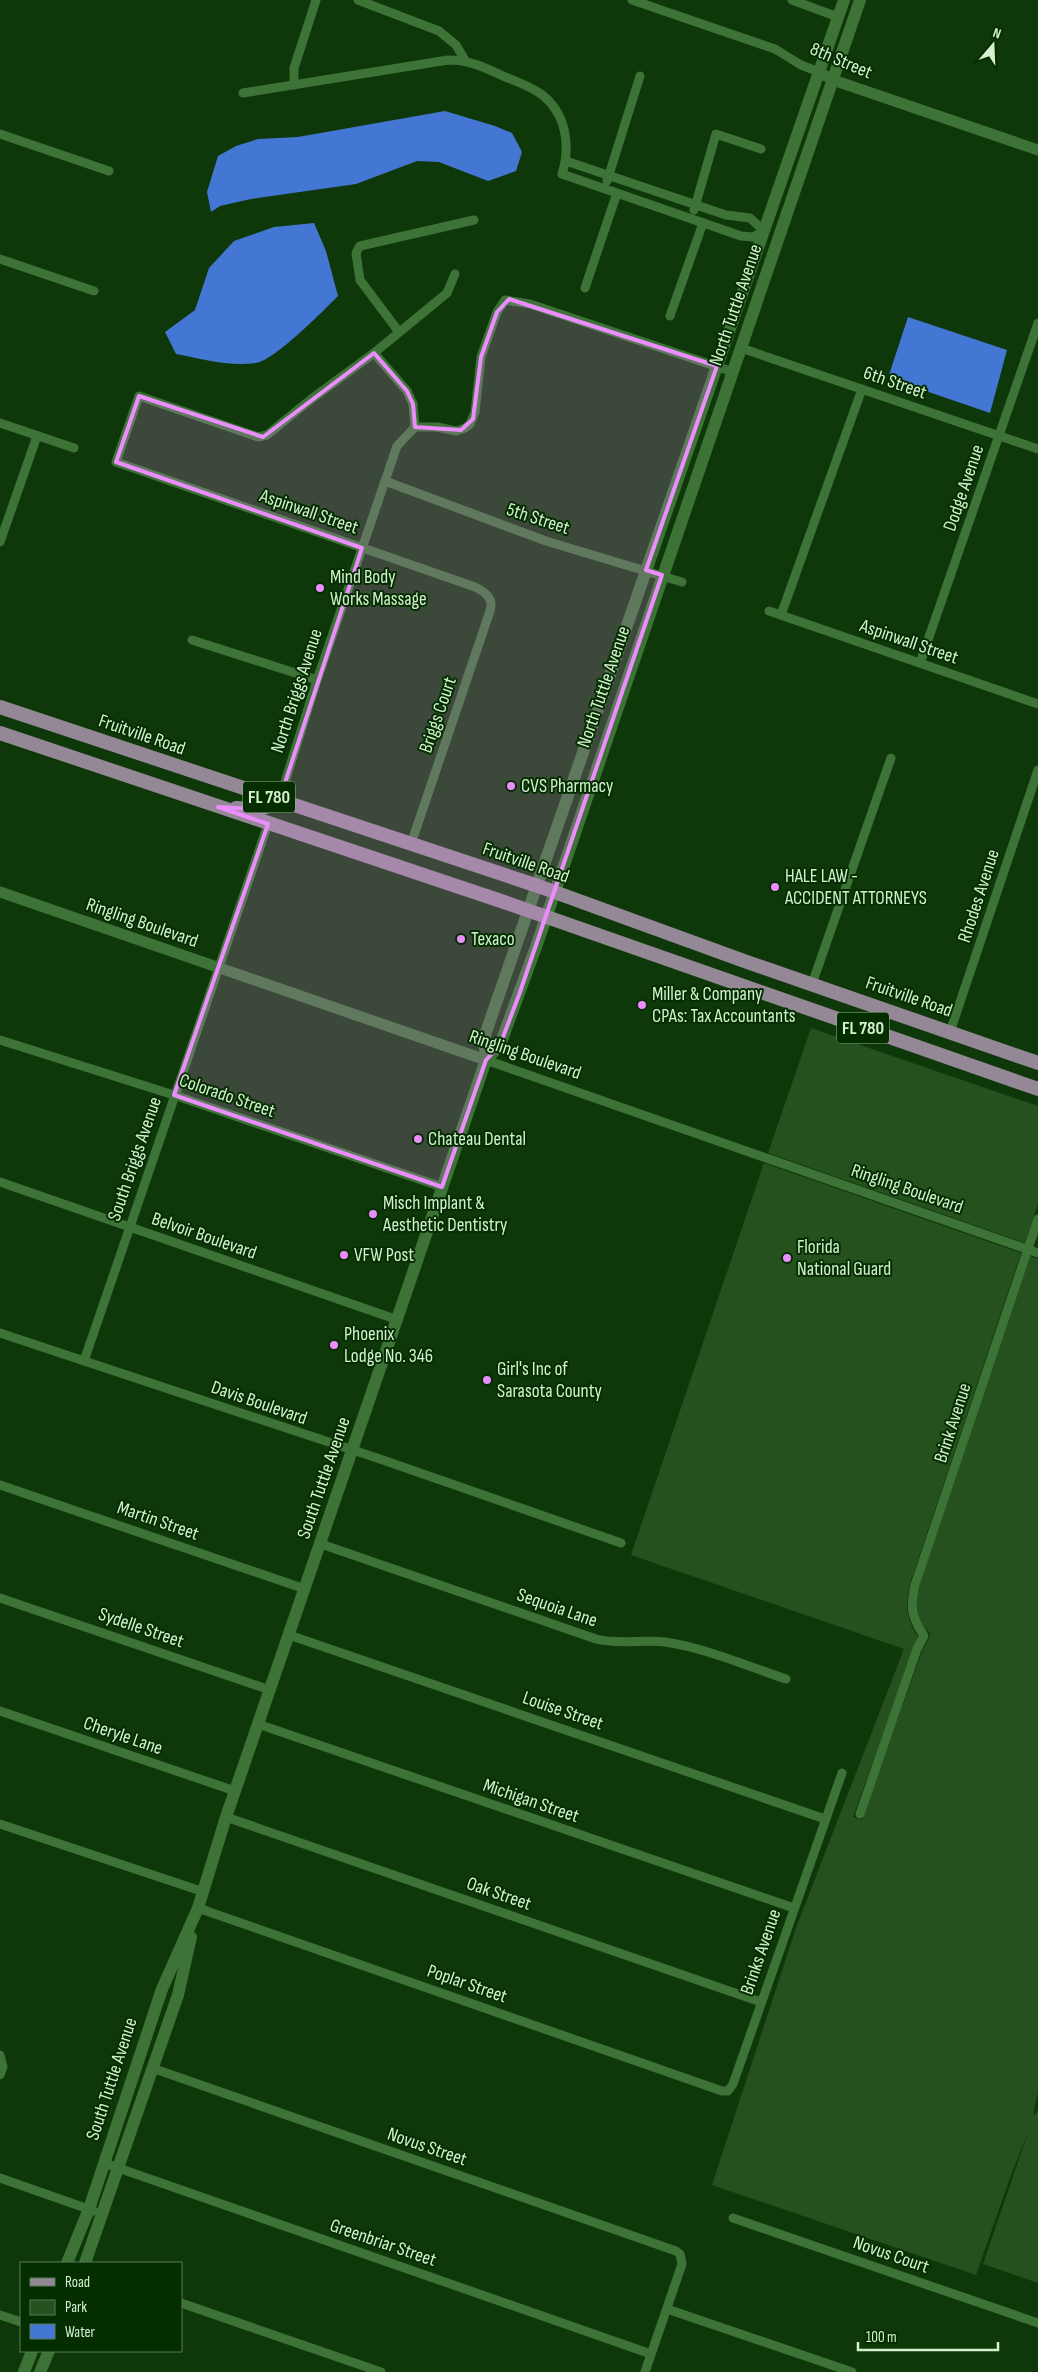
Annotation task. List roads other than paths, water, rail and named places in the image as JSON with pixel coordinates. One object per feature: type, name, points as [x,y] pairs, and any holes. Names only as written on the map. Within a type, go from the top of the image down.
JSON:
[{"type":"main road","name":"North Tuttle Avenue","points":[[486,1060],[484,1038],[844,0]]},
{"type":"main road","name":"North Tuttle Avenue","points":[[486,1060],[500,1045],[555,892],[860,0]]},
{"type":"main road","name":"Fruitville Road","points":[[0,707],[538,886],[1038,1063]]},
{"type":"main road","name":"FL 780","points":[[0,734],[529,911],[1038,1089]]},
{"type":"main road","points":[[218,807],[254,809],[270,806],[279,801]]},
{"type":"main road","name":"South Tuttle Avenue","points":[[67,2262],[104,2163],[162,1989],[204,1892],[226,1817],[486,1060]]},
{"type":"main road","name":"South Tuttle Avenue","points":[[85,2262],[178,1994],[198,1908]]},
{"type":"main road","points":[[24,2372],[32,2352]]},
{"type":"main road","points":[[43,2371],[49,2352]]},
{"type":"street","points":[[294,86],[294,68],[316,0]]},
{"type":"street","points":[[358,0],[439,31],[456,45],[465,60]]},
{"type":"street","name":"8th Street","points":[[632,0],[774,50],[833,80],[1038,150]]},
{"type":"street","points":[[792,0],[838,16]]},
{"type":"street","points":[[242,93],[448,60],[465,60],[532,88],[550,102],[565,129],[567,142],[566,161],[562,174],[746,237],[764,231],[750,218],[726,215],[695,206],[566,161]]},
{"type":"street","points":[[605,189],[640,76]]},
{"type":"street","points":[[0,134],[109,171]]},
{"type":"street","points":[[691,218],[716,134],[760,149]]},
{"type":"street","points":[[585,288],[618,193]]},
{"type":"street","points":[[399,332],[360,280],[357,249],[360,246],[474,220]]},
{"type":"street","points":[[670,316],[703,222]]},
{"type":"street","points":[[0,259],[94,291]]},
{"type":"street","points":[[455,274],[447,293],[374,353],[407,391],[413,404],[415,427],[437,427],[456,430],[465,428],[470,424],[475,412],[481,357],[497,312],[505,300],[530,304],[733,372]]},
{"type":"street","name":"Dodge Avenue","points":[[920,663],[1038,323]]},
{"type":"street","name":"6th Street","points":[[741,348],[1038,449]]},
{"type":"street","name":"Aspinwall Street","points":[[374,353],[263,437],[139,396],[116,462],[475,587],[489,597]]},
{"type":"street","points":[[781,615],[862,389]]},
{"type":"street","points":[[0,423],[74,448]]},
{"type":"street","name":"North Briggs Avenue","points":[[279,801],[317,680],[397,446],[415,427]]},
{"type":"street","points":[[0,542],[37,436]]},
{"type":"street","name":"5th Street","points":[[385,481],[546,541],[682,582]]},
{"type":"street","name":"Briggs Court","points":[[411,844],[491,607],[489,597]]},
{"type":"street","name":"Aspinwall Street","points":[[769,611],[1038,704]]},
{"type":"street","points":[[192,640],[317,680]]},
{"type":"street","points":[[812,984],[891,758]]},
{"type":"street","name":"Rhodes Avenue","points":[[950,1032],[1038,770]]},
{"type":"street","points":[[218,967],[268,824]]},
{"type":"street","name":"Ringling Boulevard","points":[[0,892],[1038,1253]]},
{"type":"street","name":"South Briggs Avenue","points":[[84,1361],[128,1226],[218,967]]},
{"type":"street","name":"Colorado Street","points":[[0,1040],[174,1095],[442,1187]]},
{"type":"street","name":"Belvoir Boulevard","points":[[0,1182],[398,1320]]},
{"type":"street","name":"Brink Avenue","points":[[860,1814],[917,1649],[924,1636],[915,1623],[912,1611],[915,1585],[1038,1219]]},
{"type":"street","name":"Davis Boulevard","points":[[0,1332],[621,1543]]},
{"type":"street","name":"Martin Street","points":[[0,1485],[305,1588]]},
{"type":"street","name":"Sequoia Lane","points":[[321,1544],[596,1639],[614,1642],[650,1641],[677,1644],[786,1679]]},
{"type":"street","name":"Sydelle Street","points":[[0,1598],[270,1690]]},
{"type":"street","name":"Louise Street","points":[[289,1635],[825,1820]]},
{"type":"street","name":"Cheryle Lane","points":[[0,1711],[235,1791]]},
{"type":"street","name":"Michigan Street","points":[[258,1724],[794,1908]]},
{"type":"street","name":"Brinks Avenue","points":[[725,2091],[731,2088],[733,2084],[842,1773]]},
{"type":"street","name":"Oak Street","points":[[226,1817],[761,2002]]},
{"type":"street","points":[[0,1824],[204,1892]]},
{"type":"street","name":"Poplar Street","points":[[198,1908],[725,2091]]},
{"type":"street","points":[[0,2055],[3,2067],[0,2075]]},
{"type":"street","name":"Novus Street","points":[[152,2068],[676,2251],[680,2254],[682,2264],[666,2309]]},
{"type":"street","name":"Greenbriar Street","points":[[104,2163],[651,2354]]},
{"type":"street","points":[[0,2178],[101,2213]]},
{"type":"street","name":"Novus Court","points":[[733,2218],[1038,2323]]},
{"type":"street","points":[[182,2303],[381,2372]]},
{"type":"street","points":[[645,2372],[666,2309],[852,2372]]},
{"type":"street","points":[[0,2315],[20,2322]]},
{"type":"water","points":[[445,111],[512,133],[522,152],[516,171],[488,181],[439,162],[417,161],[356,184],[251,199],[220,206],[211,212],[207,192],[218,156],[236,146],[258,139],[298,137]]},
{"type":"water","points":[[314,223],[326,251],[338,296],[310,323],[275,353],[256,363],[226,363],[176,354],[165,332],[195,310],[209,268],[234,241],[274,227]]},
{"type":"water","points":[[908,317],[1007,350],[990,413],[888,378]]},
{"type":"place","name":"Mind Body Works Massage","points":[[320,588]]},
{"type":"place","name":"CVS Pharmacy","points":[[511,786]]},
{"type":"place","name":"HALE LAW - ACCIDENT ATTORNEYS","points":[[775,887]]},
{"type":"place","name":"Texaco","points":[[461,939]]},
{"type":"place","name":"Miller & Company CPAs: Tax Accountants","points":[[642,1005]]},
{"type":"place","name":"Chateau Dental","points":[[418,1139]]},
{"type":"place","name":"Misch Implant & Aesthetic Dentistry","points":[[373,1214]]},
{"type":"place","name":"VFW Post","points":[[344,1255]]},
{"type":"place","name":"Florida National Guard","points":[[787,1258]]},
{"type":"place","name":"Phoenix Lodge No. 346","points":[[334,1345]]},
{"type":"place","name":"Girl's Inc of Sarasota County","points":[[487,1380]]}]
